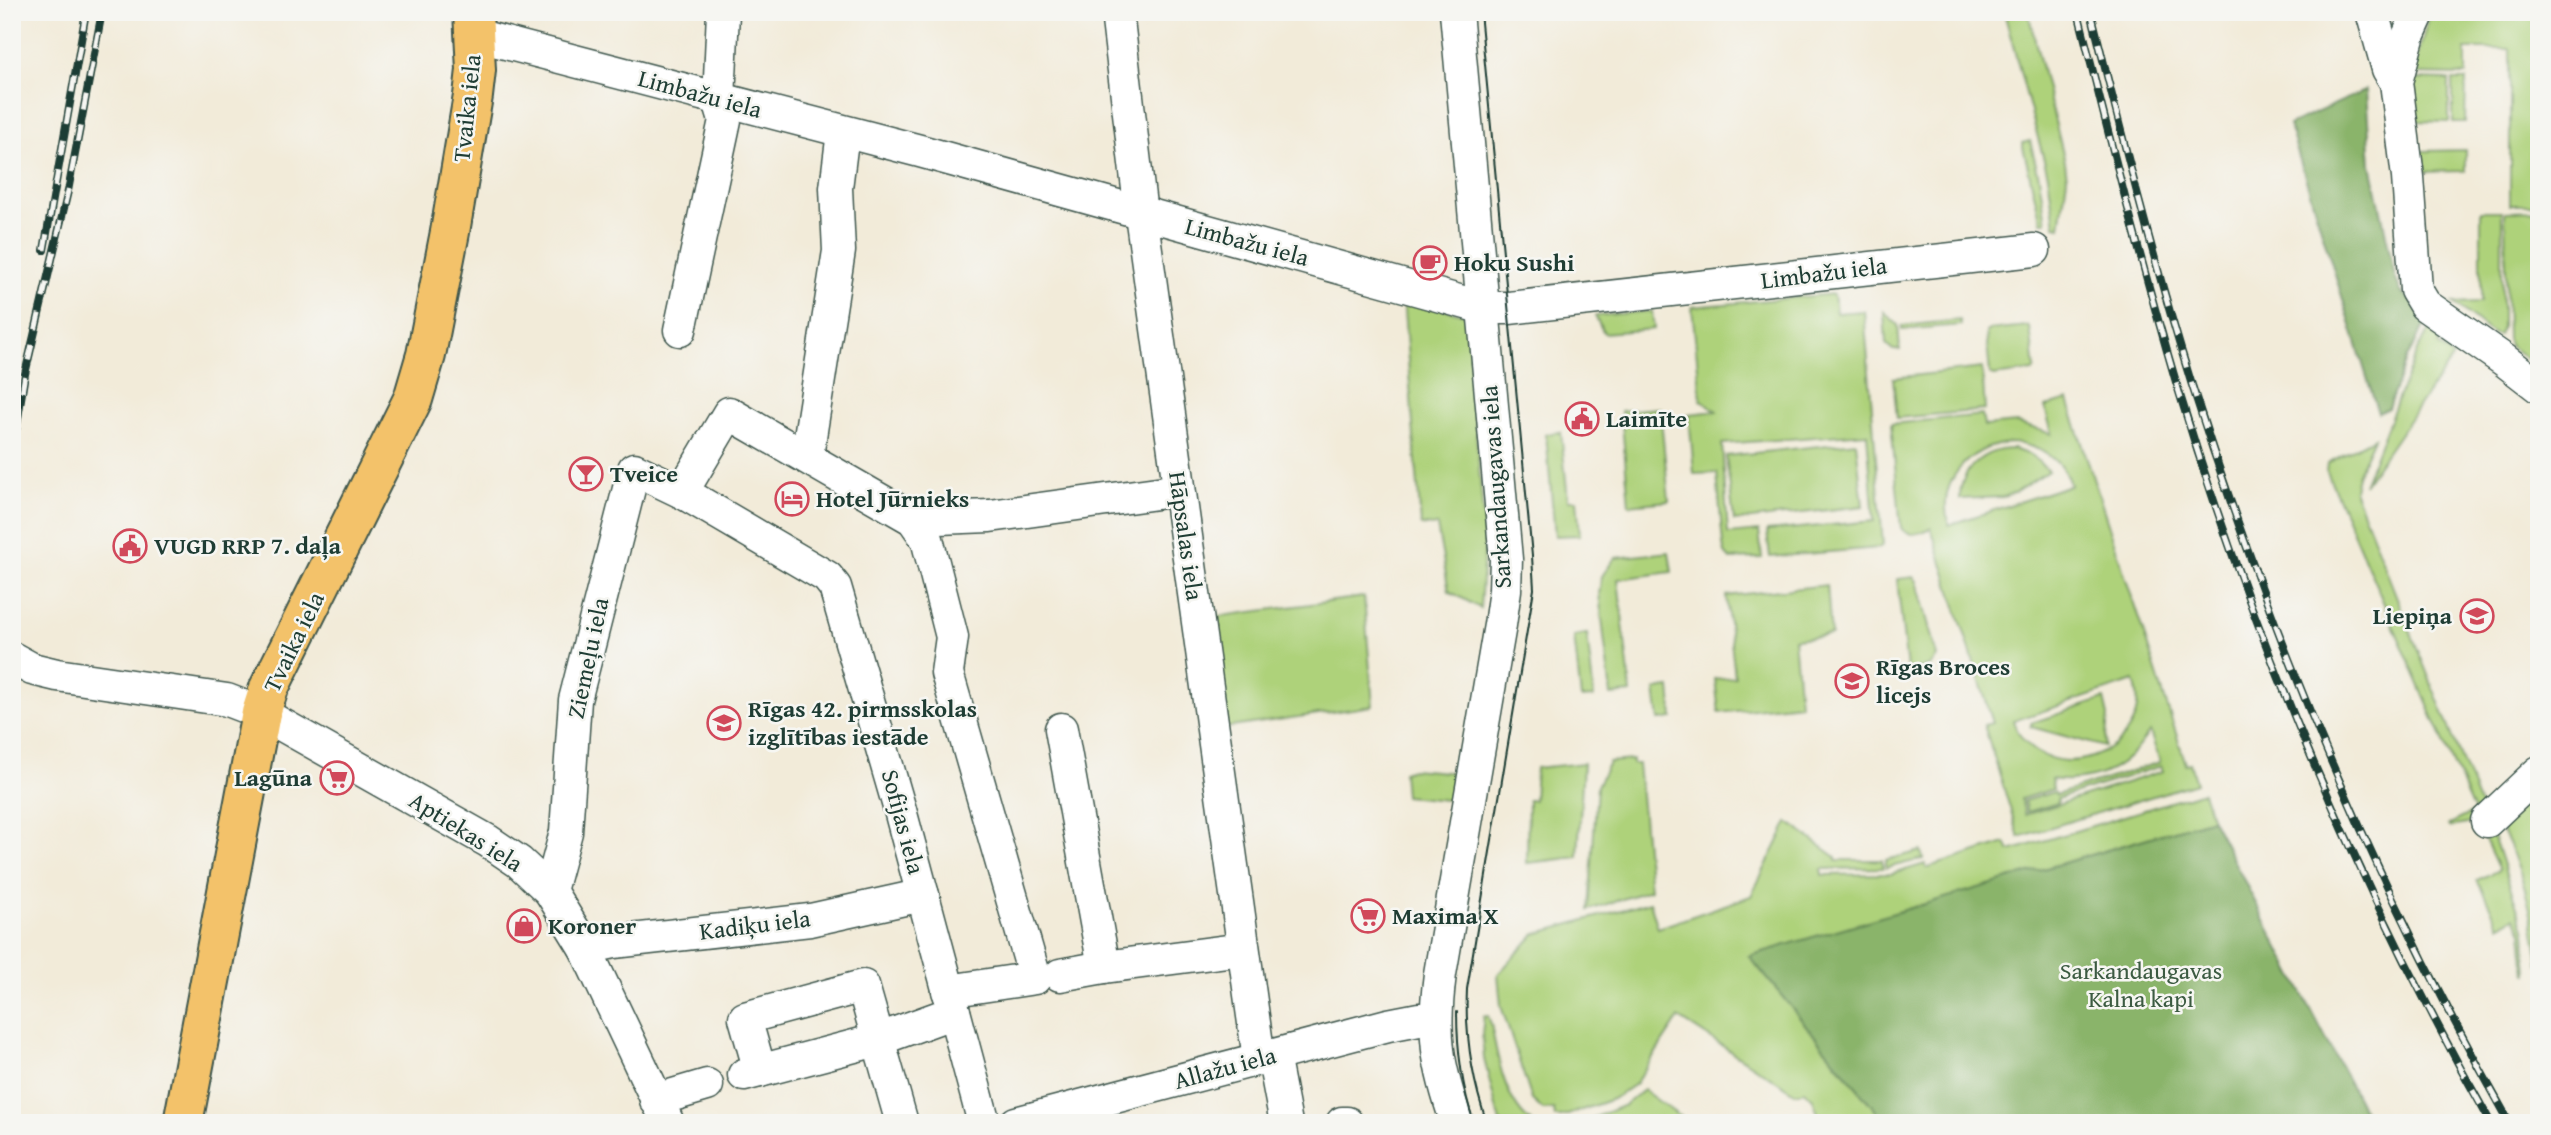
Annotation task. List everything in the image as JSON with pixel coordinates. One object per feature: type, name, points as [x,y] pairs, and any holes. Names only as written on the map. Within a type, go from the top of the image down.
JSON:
[{"type":"main road","name":"Tvaika iela","points":[[183,1123],[261,713],[269,688],[413,399],[426,355],[473,96],[474,24]]},
{"type":"street","points":[[680,330],[725,120],[719,100],[723,12]]},
{"type":"street","name":"Hāpsalas iela","points":[[1116,12],[1141,214],[1242,950],[1266,1057],[1286,1123]]},
{"type":"street","name":"Sarkandaugavas iela","points":[[1456,12],[1502,508],[1505,590],[1440,974],[1435,1019],[1442,1079],[1457,1123]]},
{"type":"street","points":[[2372,12],[2388,69],[2396,82]]},
{"type":"street","points":[[2419,12],[2409,34],[2396,82],[2408,177],[2416,290],[2425,305],[2539,387]]},
{"type":"street","name":"Limbažu iela","points":[[474,24],[719,100],[1462,300],[1484,309],[2034,250]]},
{"type":"street","points":[[807,456],[839,251],[836,188],[843,132]]},
{"type":"street","points":[[682,492],[729,413],[913,519],[927,539],[951,637],[947,673],[1035,978],[951,1002],[877,1040],[752,1073],[745,1018],[863,986],[877,1040],[902,1123]]},
{"type":"street","name":"Sofijas iela","points":[[634,469],[682,492],[827,577],[835,587],[923,895],[984,1123]]},
{"type":"street","name":"Ziemeļu iela","points":[[550,891],[566,832],[575,700],[634,469]]},
{"type":"street","points":[[913,519],[990,516],[1180,490]]},
{"type":"street","name":"Aptiekas iela","points":[[12,658],[32,668],[57,675],[227,700],[261,713],[488,841],[519,862],[550,891],[585,948],[662,1111]]},
{"type":"street","points":[[1061,729],[1104,967]]},
{"type":"street","points":[[2487,821],[2539,772]]},
{"type":"street","name":"Kadiķu iela","points":[[585,948],[614,942],[810,920],[923,895]]},
{"type":"street","points":[[1060,975],[1242,950]]},
{"type":"street","name":"Allažu iela","points":[[1016,1123],[1395,1023],[1435,1019]]},
{"type":"street","points":[[662,1111],[707,1084]]},
{"type":"green space","points":[[2004,12],[2028,12],[2065,162],[2067,178],[2060,227],[2055,226],[2048,175]]},
{"type":"green space","points":[[2430,12],[2539,12],[2539,205],[2510,205],[2510,49],[2466,49],[2466,75],[2413,74]]},
{"type":"green space","points":[[2406,79],[2449,80],[2449,122],[2414,121]]},
{"type":"green space","points":[[2453,80],[2466,80],[2465,122],[2453,122]]},
{"type":"green space","points":[[2366,90],[2371,164],[2395,277],[2401,292],[2429,317],[2407,358],[2388,408],[2378,413],[2289,125]]},
{"type":"green space","points":[[2030,141],[2046,222],[2041,222],[2022,143]]},
{"type":"green space","points":[[2465,150],[2465,171],[2415,172],[2419,155],[2424,151]]},
{"type":"green space","points":[[2481,211],[2502,211],[2502,328],[2499,335],[2493,334],[2454,303],[2481,302]]},
{"type":"green space","points":[[2539,211],[2539,369],[2509,345],[2507,339],[2505,212]]},
{"type":"green space","points":[[1834,294],[1836,313],[1864,311],[1883,545],[1878,548],[1770,557],[1767,531],[1874,521],[1867,433],[1722,444],[1728,534],[1759,531],[1762,558],[1730,559],[1723,545],[1717,473],[1694,474],[1689,414],[1717,411],[1701,400],[1692,307]]},
{"type":"green space","points":[[1403,298],[1466,315],[1485,538],[1480,608],[1449,591],[1437,526],[1421,525]]},
{"type":"green space","points":[[1652,311],[1654,329],[1604,333],[1595,316]]},
{"type":"green space","points":[[1884,312],[1898,325],[1900,350],[1893,350],[1886,344]]},
{"type":"green space","points":[[1960,320],[1961,325],[1902,330],[1902,326]]},
{"type":"green space","points":[[2435,323],[2447,332],[2438,345],[2453,357],[2364,485],[2418,348]]},
{"type":"green space","points":[[2027,326],[2030,328],[2035,369],[1993,376],[1990,374],[1986,332]]},
{"type":"green space","points":[[1982,368],[1985,410],[1897,418],[1893,378]]},
{"type":"green space","points":[[2068,400],[2186,764],[2190,763],[2196,783],[2019,837],[1984,725],[1993,723],[1931,528],[1911,534],[1901,528],[1891,424],[1982,415],[1984,426],[2017,423],[2052,434],[2045,407]],"holes":[[[2011,443],[2030,446],[2047,455],[2061,468],[2070,485],[1949,525],[1947,495],[1951,481],[1959,469],[1982,451]],[[2134,681],[2137,707],[2130,728],[2114,745],[2093,756],[2070,761],[2047,757],[2027,744],[2013,721]],[[2150,732],[2160,762],[2056,795],[2054,792],[2024,801],[2027,812],[2058,803],[2057,799],[2161,766],[2163,771],[2025,815],[2021,799],[2053,789],[2051,779],[2072,780],[2103,774],[2121,764]]]},
{"type":"green space","points":[[1660,408],[1669,501],[1629,505],[1621,411]]},
{"type":"green space","points":[[1561,432],[1568,500],[1577,500],[1580,535],[1555,536],[1546,434]]},
{"type":"green space","points":[[2374,438],[2357,475],[2354,490],[2481,808],[2481,818],[2467,824],[2448,825],[2474,812],[2327,472],[2328,463]]},
{"type":"green space","points":[[1856,442],[1863,506],[1734,521],[1726,456]]},
{"type":"green space","points":[[2013,449],[2033,456],[2048,471],[2003,497],[1960,499],[1964,478],[1976,462],[1992,452]]},
{"type":"green space","points":[[1669,552],[1672,572],[1618,579],[1631,693],[1611,695],[1599,594],[1602,576],[1615,558]]},
{"type":"green space","points":[[1913,577],[1917,581],[1937,657],[1930,666],[1907,669],[1897,579]]},
{"type":"green space","points":[[1827,585],[1831,635],[1794,639],[1800,704],[1719,713],[1715,679],[1735,677],[1726,596]]},
{"type":"green space","points":[[1364,597],[1373,706],[1224,728],[1213,617]]},
{"type":"green space","points":[[1587,634],[1594,697],[1581,698],[1574,636]]},
{"type":"green space","points":[[1670,688],[1673,718],[1659,720],[1655,690]]},
{"type":"green space","points":[[2104,699],[2108,716],[2105,747],[2031,727],[2031,723]]},
{"type":"green space","points":[[1632,760],[1632,764],[1638,764],[1650,890],[1589,910],[1597,786],[1609,762]]},
{"type":"green space","points":[[1583,763],[1578,857],[1527,863],[1528,800],[1534,800],[1536,768]]},
{"type":"green space","points":[[1412,769],[1457,773],[1454,796],[1446,800],[1405,796],[1403,772]]},
{"type":"green space","points":[[2539,783],[2539,965],[2526,895],[2516,861],[2501,829]]},
{"type":"green space","points":[[2203,792],[2212,819],[1749,956],[1886,1123],[1821,1123],[1813,1099],[1805,1091],[1795,1093],[1679,1018],[1635,1084],[1613,1099],[1562,1117],[1555,1117],[1554,1109],[1543,1110],[1532,1100],[1501,1006],[1498,974],[1535,934],[1650,902],[1658,928],[1751,896],[1788,822],[1836,857],[1836,860],[1882,860],[1883,868],[1822,869],[1822,875],[1892,874],[1925,864],[1926,868],[2006,843],[2010,851]]},
{"type":"green space","name":"Sarkandaugavas Kalna kapi","points":[[2212,819],[2370,1123],[1886,1123],[1749,956]]},
{"type":"green space","points":[[2492,832],[2525,931],[2528,973],[2522,933],[2515,917],[2499,925],[2477,880],[2499,870],[2483,835]]},
{"type":"green space","points":[[1921,851],[1923,859],[1886,868],[1886,860]]},
{"type":"green space","points":[[1484,1016],[1488,1016],[1491,1024],[1509,1092],[1523,1115],[1533,1123],[1500,1123],[1484,1059]]},
{"type":"green space","points":[[1643,1090],[1689,1123],[1581,1123],[1625,1105]]},
{"type":"tram line","points":[[1480,12],[1534,589],[1467,989],[1471,1057],[1487,1123]]},
{"type":"tram line","points":[[1457,1012],[1461,1068],[1474,1123]]},
{"type":"railway","points":[[44,250],[86,12]]},
{"type":"railway","points":[[12,455],[25,374],[68,191],[102,12]]},
{"type":"railway","points":[[2078,12],[2125,198],[2176,382],[2239,572],[2313,761],[2354,854],[2397,945],[2491,1123]]},
{"type":"railway","points":[[2091,12],[2138,198],[2177,336],[2256,573],[2292,668],[2372,853],[2415,945],[2510,1123]]},
{"type":"place","name":"Hoku Sushi","points":[[1430,263]]},
{"type":"place","name":"Laimīte","points":[[1582,419]]},
{"type":"place","name":"Tveice","points":[[586,474]]},
{"type":"place","name":"Hotel Jūrnieks","points":[[792,499]]},
{"type":"place","name":"VUGD RRP 7. daļa","points":[[130,546]]},
{"type":"place","name":"Liepiņa","points":[[2477,616]]},
{"type":"place","name":"Rīgas Broces licejs","points":[[1852,681]]},
{"type":"place","name":"Rīgas 42. pirmsskolas izglītības iestāde","points":[[724,723]]},
{"type":"place","name":"Lagūna","points":[[337,778]]},
{"type":"place","name":"Maxima X","points":[[1368,916]]},
{"type":"place","name":"Koroner","points":[[524,926]]}]
